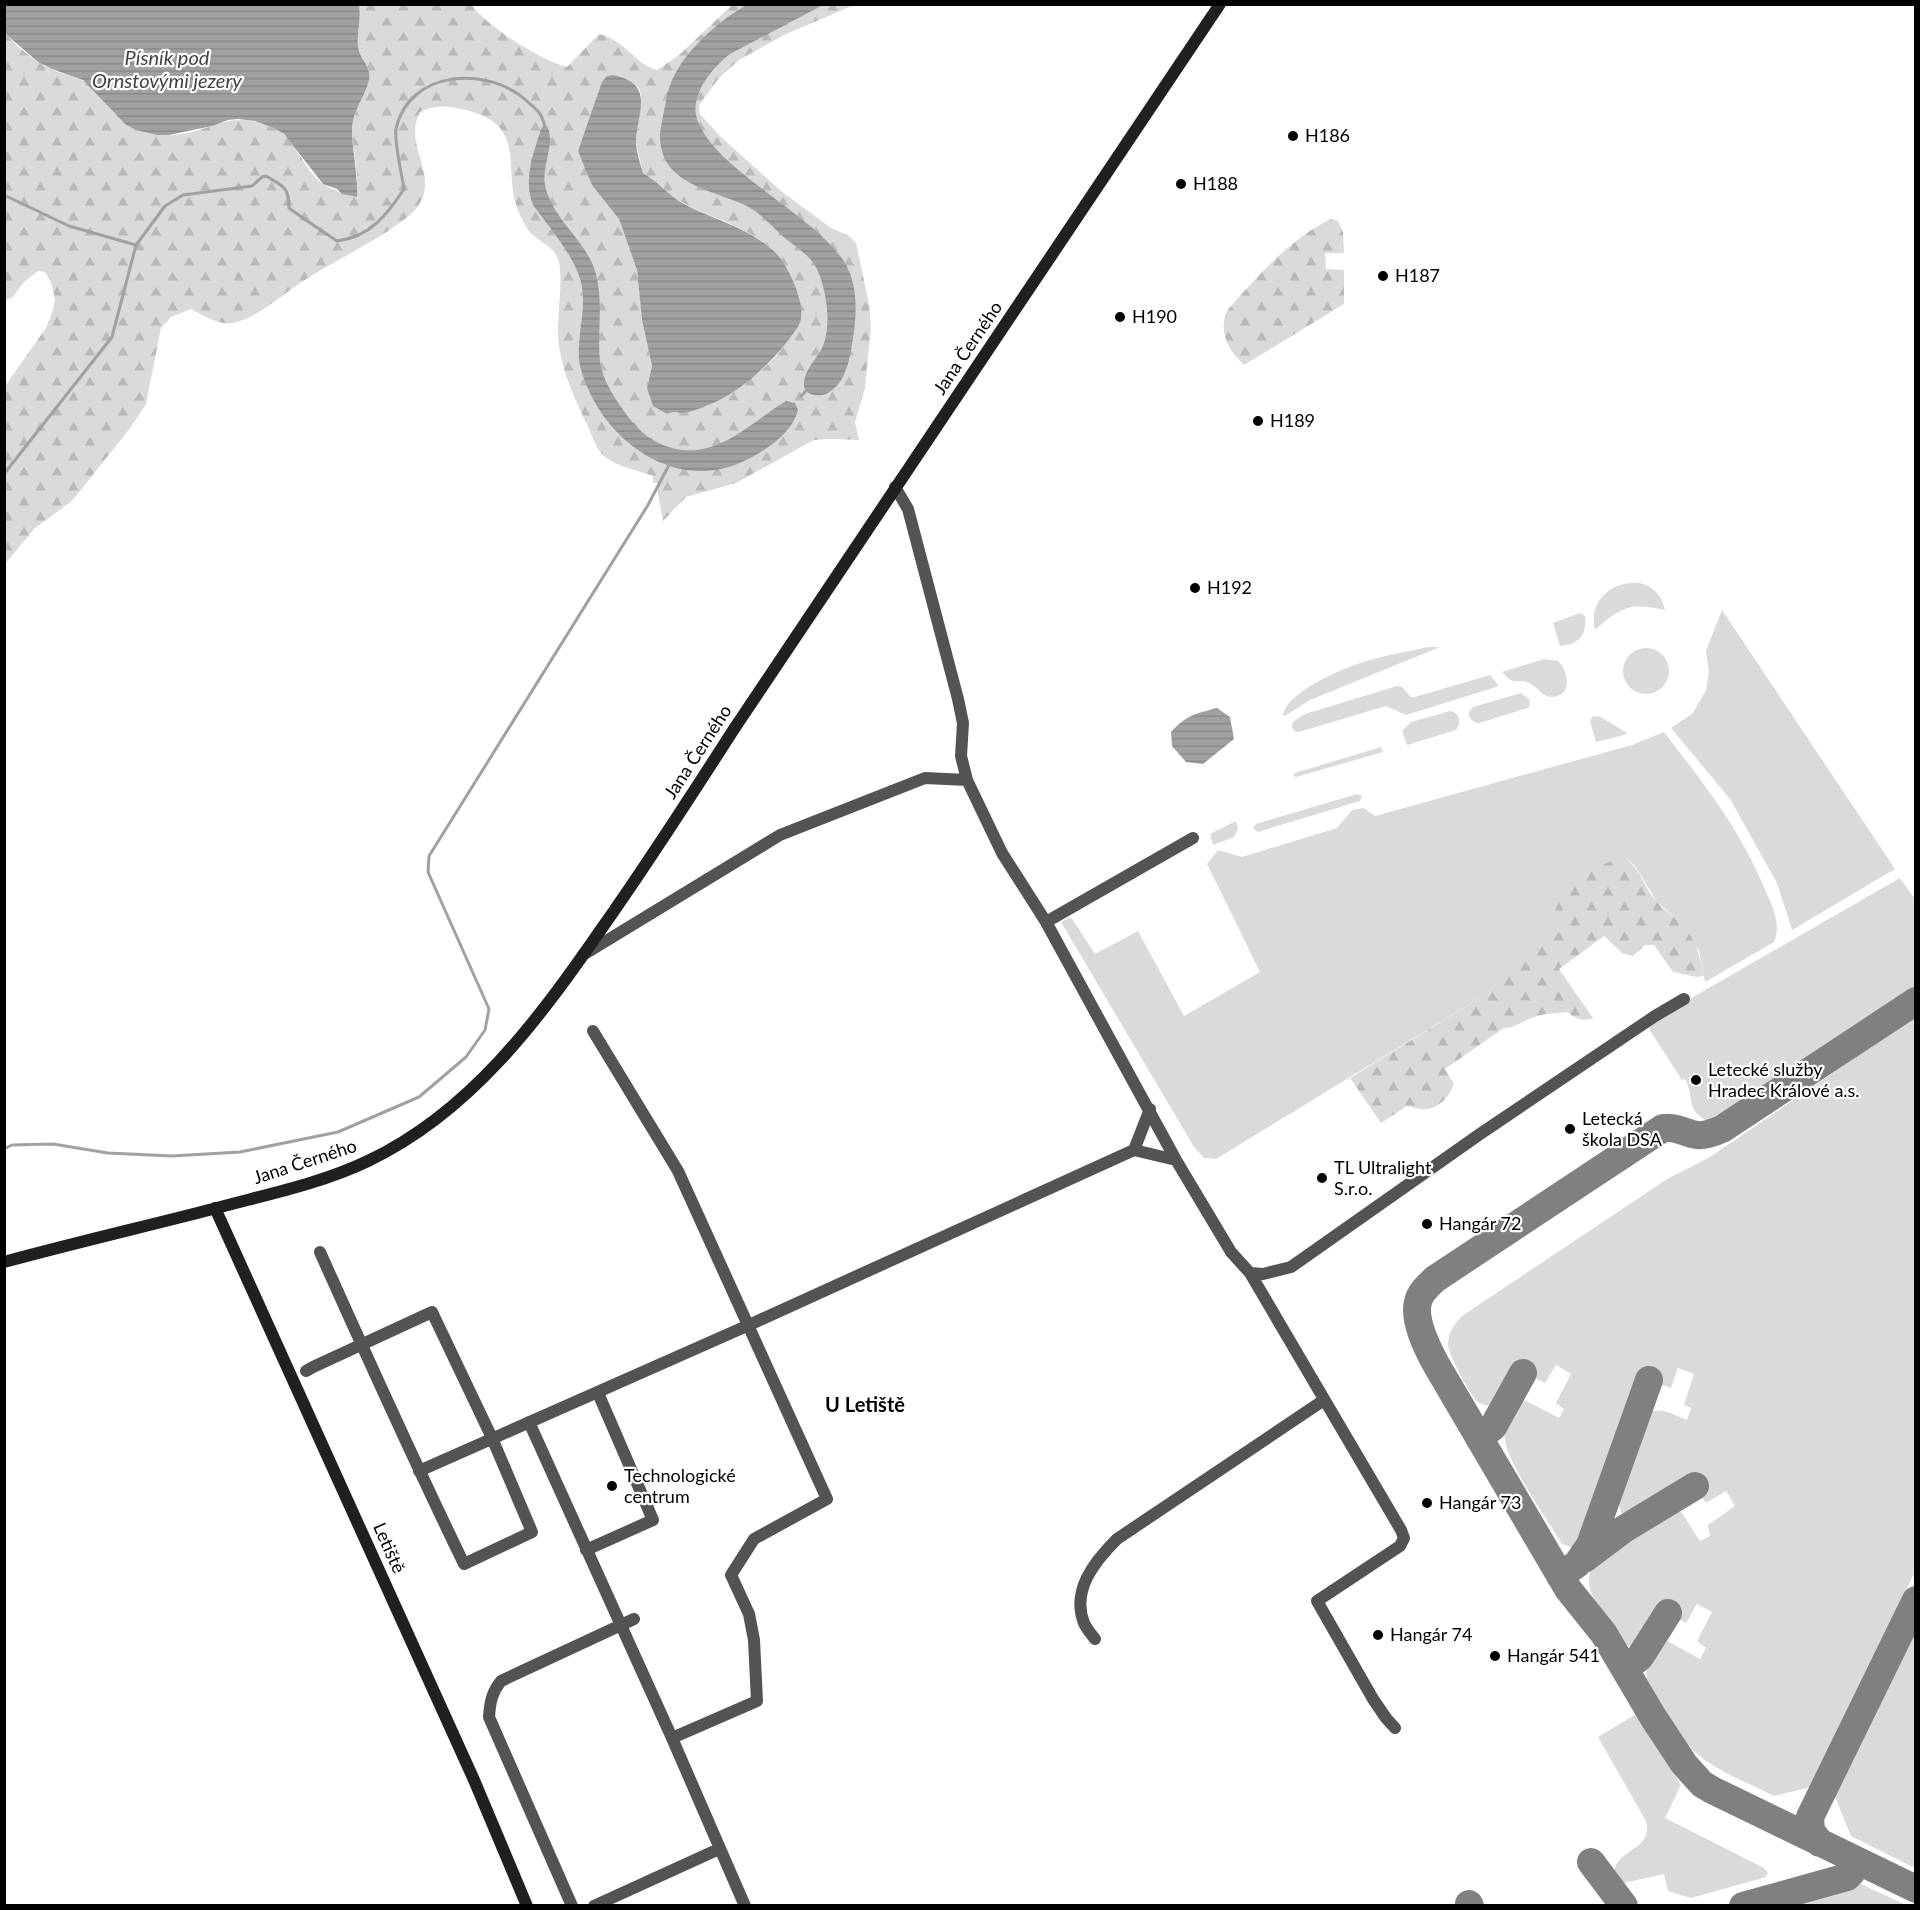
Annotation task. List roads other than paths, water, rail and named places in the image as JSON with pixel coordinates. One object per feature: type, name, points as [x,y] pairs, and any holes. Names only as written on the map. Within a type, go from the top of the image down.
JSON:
[{"type":"street","name":"Jana Černého","points":[[4,1262],[231,1205],[341,1172],[398,1145],[444,1111],[488,1073],[535,1022],[658,849],[734,729],[1220,4]]},
{"type":"street","points":[[896,487],[908,510],[958,699],[963,723],[961,756],[967,780],[1002,853],[1046,922],[1176,1160],[1231,1252],[1250,1273],[1401,1530],[1404,1538],[1400,1546],[1317,1601],[1373,1699],[1395,1728]]},
{"type":"street","points":[[583,955],[780,835],[925,778],[967,780]]},
{"type":"street","points":[[1046,922],[1193,838]]},
{"type":"street","points":[[1250,1273],[1263,1275],[1291,1267],[1480,1134],[1655,1016],[1684,999]]},
{"type":"street","points":[[593,1031],[678,1171],[827,1499],[754,1539],[731,1575],[749,1614],[754,1640],[757,1701],[672,1738]]},
{"type":"street","points":[[1134,1150],[1149,1109]]},
{"type":"street","points":[[419,1471],[749,1326],[1134,1150],[1176,1160]]},
{"type":"street","name":"Letiště","points":[[215,1208],[469,1769],[527,1905]]},
{"type":"street","points":[[306,1371],[362,1345],[432,1312],[492,1438],[532,1532],[464,1564],[419,1471],[362,1345],[320,1252]]},
{"type":"street","points":[[586,1550],[653,1520],[598,1393]]},
{"type":"street","points":[[1095,1639],[1084,1624],[1080,1604],[1084,1584],[1097,1559],[1116,1539],[1324,1400]]},
{"type":"street","points":[[529,1422],[745,1905]]},
{"type":"street","points":[[572,1905],[489,1717],[490,1702],[494,1690],[501,1681],[634,1619]]},
{"type":"street","points":[[594,1905],[719,1849]]},
{"type":"water","name":"Písník pod Ornstovými jezery","points":[[5,4],[359,5],[358,45],[370,76],[352,128],[357,197],[342,194],[337,189],[323,184],[284,134],[255,121],[228,120],[212,126],[169,135],[136,130],[125,124],[83,80],[38,62],[8,36],[5,32]]},
{"type":"water","points":[[748,4],[823,5],[730,54],[705,81],[697,98],[696,115],[704,134],[720,153],[811,226],[845,263],[854,290],[856,309],[854,329],[843,376],[834,388],[824,394],[808,393],[804,386],[806,374],[824,343],[827,322],[824,288],[814,264],[751,208],[702,189],[677,174],[668,164],[662,151],[660,134],[662,122],[670,86],[677,71],[696,45],[722,22]]},
{"type":"water","points":[[613,75],[627,79],[640,93],[636,144],[643,173],[680,202],[744,231],[775,252],[794,283],[800,302],[801,318],[798,326],[763,368],[729,395],[686,413],[667,414],[653,406],[647,388],[652,366],[642,320],[637,270],[619,219],[592,185],[578,151],[602,82],[607,76]]},
{"type":"water","points":[[545,124],[549,130],[550,144],[544,178],[545,185],[554,208],[584,249],[595,271],[600,305],[600,362],[607,384],[620,405],[647,436],[663,445],[686,450],[717,445],[786,401],[795,403],[798,410],[795,419],[790,427],[768,447],[742,462],[720,469],[698,471],[676,468],[637,449],[605,418],[584,380],[579,360],[583,296],[579,277],[562,244],[533,205],[530,195],[530,167],[541,129]]},
{"type":"water","points":[[1217,708],[1230,717],[1234,739],[1203,764],[1186,762],[1172,746],[1171,732],[1192,716]]},
{"type":"waterway","points":[[4,474],[112,337],[136,245],[165,206],[183,195],[252,186],[266,176],[284,188],[288,196],[289,208],[337,241],[349,239],[368,230],[384,216],[404,189],[396,129],[404,109],[417,94],[433,84],[452,79],[473,78],[493,82],[512,90],[528,102],[539,113],[545,128]]},
{"type":"waterway","points":[[4,195],[69,226],[136,245]]},
{"type":"waterway","points":[[801,396],[807,390]]},
{"type":"waterway","points":[[4,1149],[12,1145],[53,1144],[108,1153],[172,1156],[240,1152],[338,1132],[419,1097],[466,1057],[485,1030],[489,1009],[428,872],[429,856],[648,505],[670,463]]},
{"type":"place","name":"H186","points":[[1293,136]]},
{"type":"place","name":"H188","points":[[1181,184]]},
{"type":"place","name":"H187","points":[[1383,276]]},
{"type":"place","name":"H190","points":[[1120,317]]},
{"type":"place","name":"H189","points":[[1258,421]]},
{"type":"place","name":"H192","points":[[1195,588]]},
{"type":"place","name":"Letecké služby Hradec Králové a.s.","points":[[1696,1080]]},
{"type":"place","name":"Letecká škola DSA","points":[[1570,1129]]},
{"type":"place","name":"TL Ultralight S.r.o.","points":[[1322,1178]]},
{"type":"place","name":"Hangár 72","points":[[1427,1224]]},
{"type":"place","name":"Technologické centrum","points":[[612,1486]]},
{"type":"place","name":"Hangár 73","points":[[1427,1503]]},
{"type":"place","name":"Hangár 74","points":[[1378,1635]]},
{"type":"place","name":"Hangár 541","points":[[1495,1656]]},
{"type":"district","name":"U Letiště","points":[[865,1405]]}]
